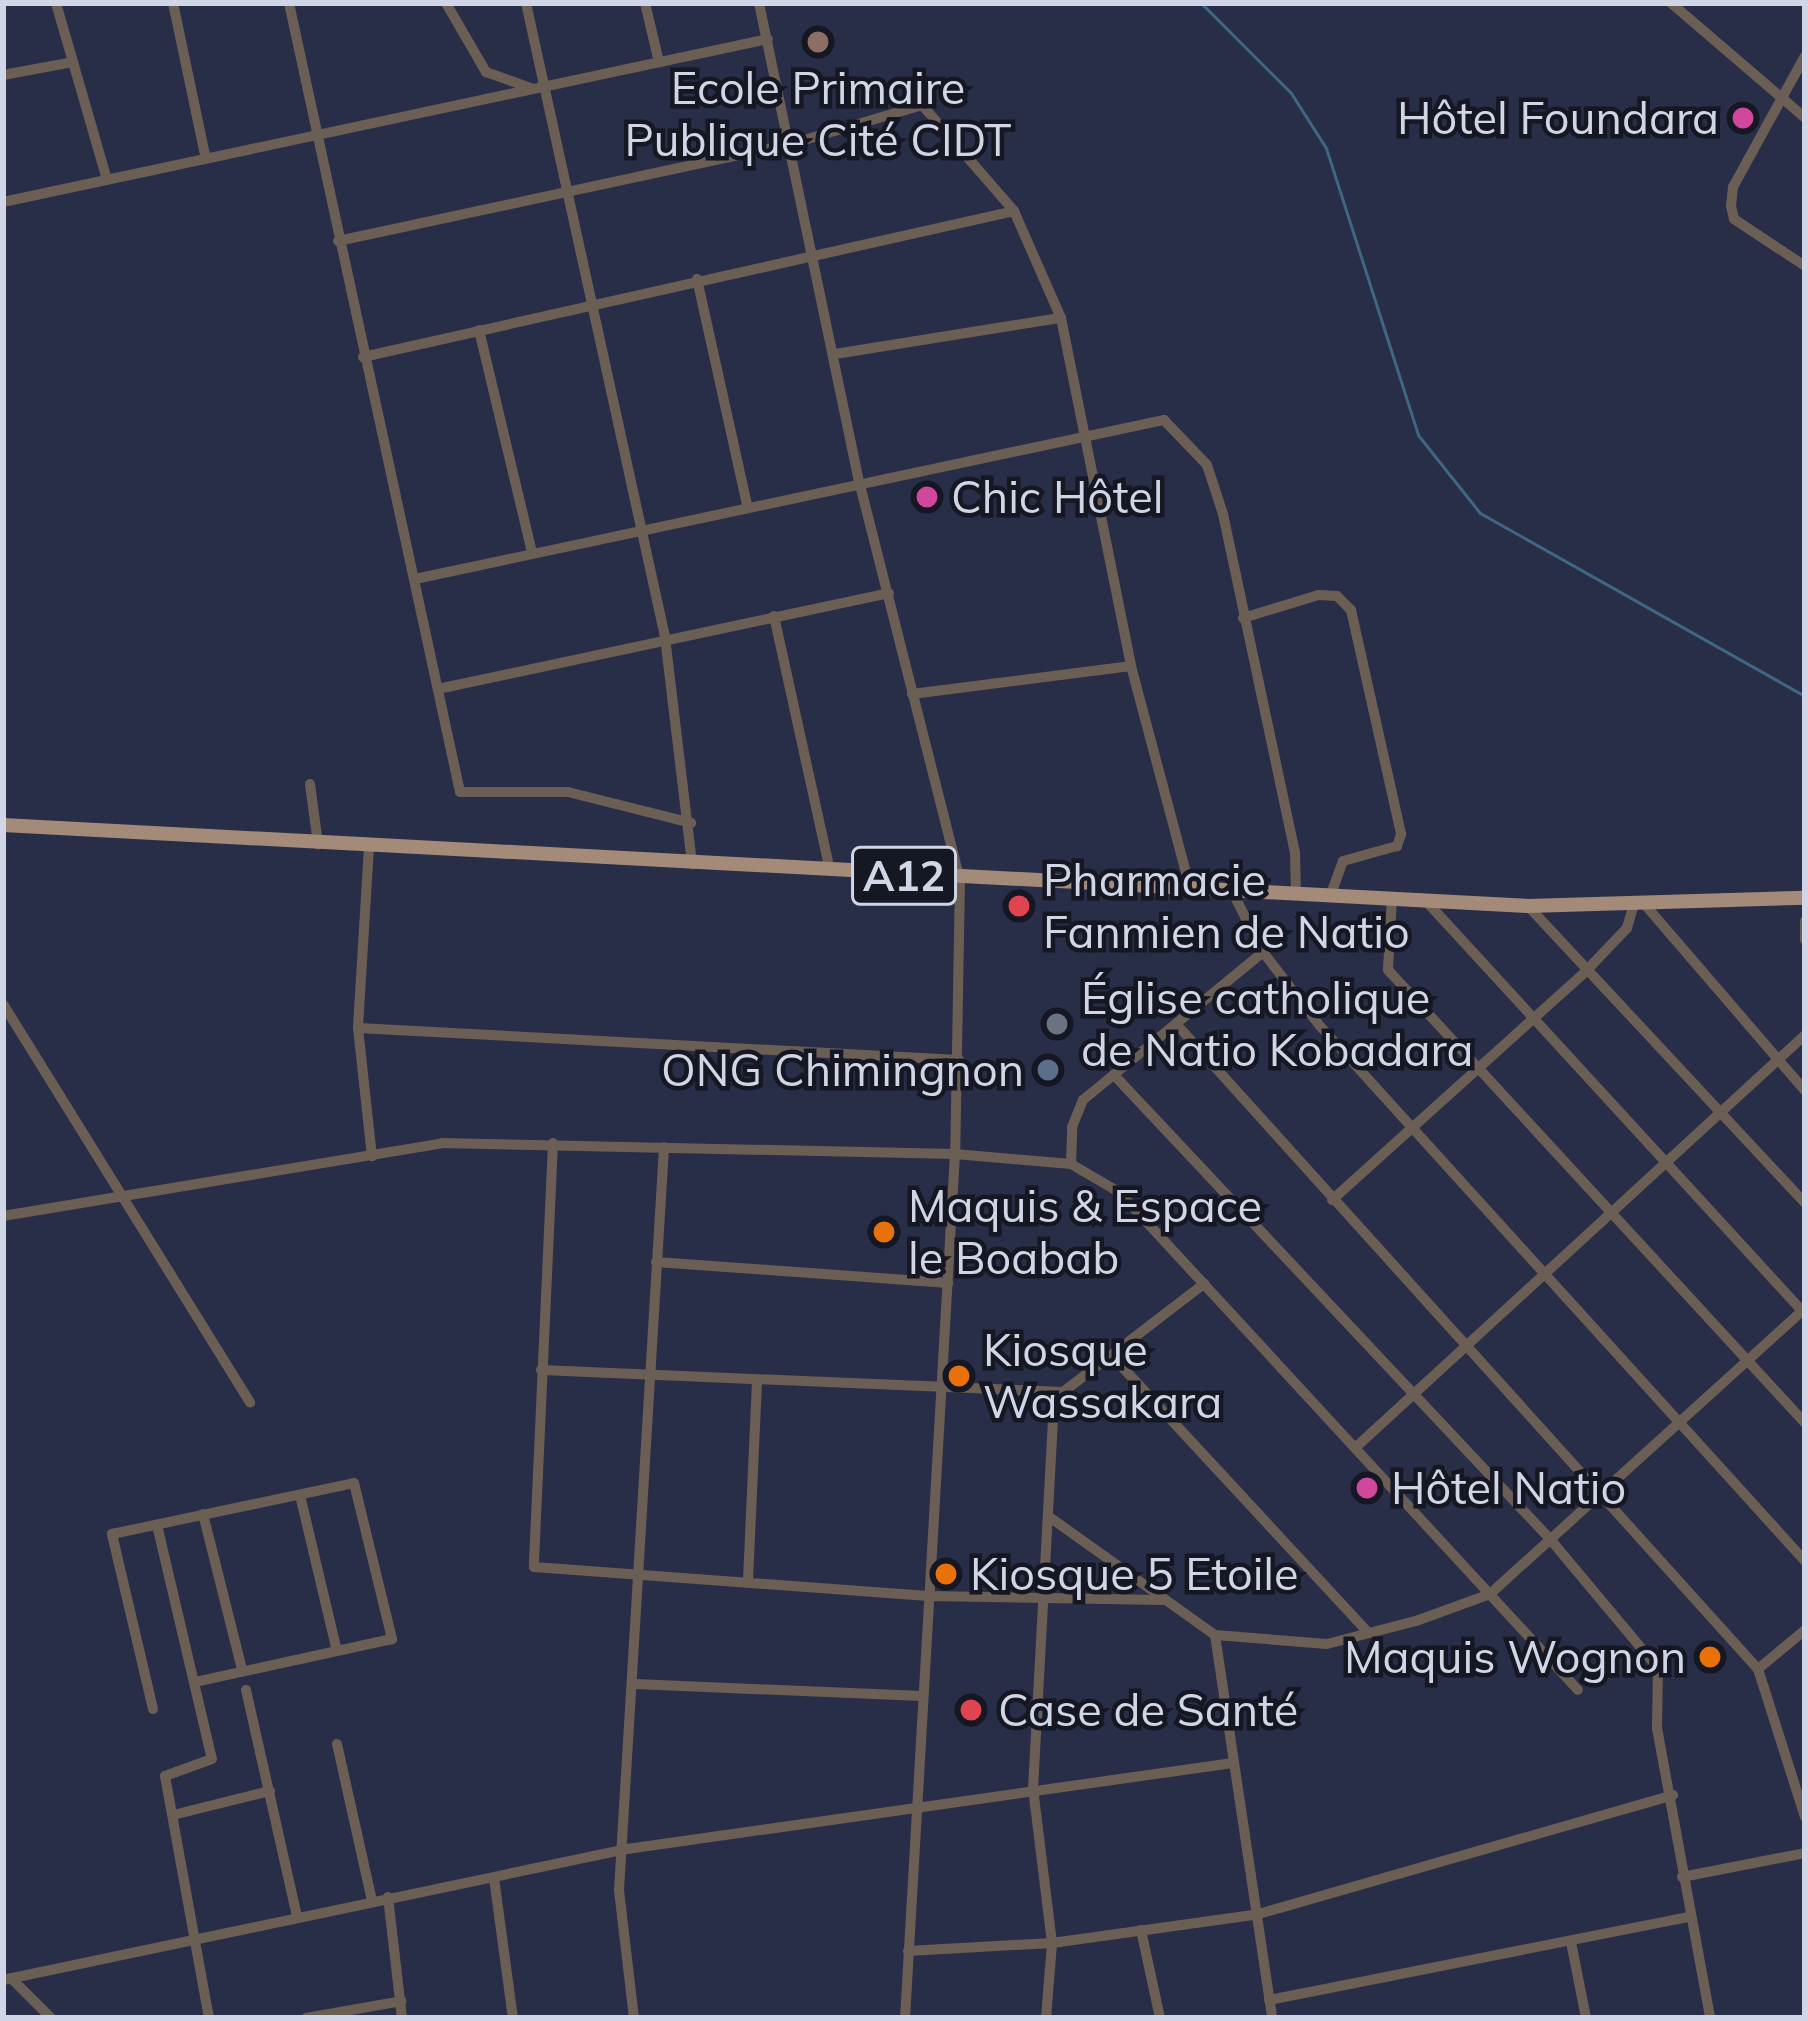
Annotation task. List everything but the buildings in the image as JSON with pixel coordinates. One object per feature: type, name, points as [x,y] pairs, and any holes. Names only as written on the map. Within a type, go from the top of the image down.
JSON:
[{"type":"main road","name":"A12","points":[[3,825],[1528,906],[1640,907],[1805,898]]},
{"type":"street","points":[[56,3],[107,180]]},
{"type":"street","points":[[173,3],[206,159]]},
{"type":"street","points":[[289,3],[362,357],[460,792],[568,791],[691,823]]},
{"type":"street","points":[[446,3],[486,72],[539,87]]},
{"type":"street","points":[[526,3],[539,87],[566,191],[586,305],[665,637],[691,823],[692,864]]},
{"type":"street","points":[[645,3],[659,62]]},
{"type":"street","points":[[758,3],[794,143],[859,481],[960,879],[955,1154],[905,2018]]},
{"type":"street","points":[[1671,3],[1778,101],[1805,118]]},
{"type":"street","points":[[3,202],[768,38]]},
{"type":"street","points":[[1805,56],[1778,101],[1731,206],[1734,219],[1805,266]]},
{"type":"street","points":[[3,75],[73,62]]},
{"type":"street","points":[[338,241],[794,143],[922,105],[1014,211],[1061,319],[1088,433],[1131,666],[1190,888]]},
{"type":"street","points":[[362,357],[1014,211]]},
{"type":"street","points":[[698,279],[747,505]]},
{"type":"street","points":[[835,354],[1061,319]]},
{"type":"street","points":[[479,330],[531,549]]},
{"type":"street","points":[[415,579],[531,549],[640,530],[1147,418],[1164,420],[1207,465],[1223,514],[1295,852],[1296,895]]},
{"type":"street","points":[[438,689],[889,592]]},
{"type":"street","points":[[1243,618],[1318,595],[1337,596],[1351,610],[1401,834],[1397,846],[1343,861],[1330,896]]},
{"type":"street","points":[[774,616],[830,872]]},
{"type":"street","points":[[912,694],[1131,666]]},
{"type":"street","points":[[310,784],[318,844]]},
{"type":"street","points":[[369,847],[358,1028],[372,1156]]},
{"type":"street","points":[[1232,891],[1263,952],[1411,1125],[1682,1419],[1805,1561]]},
{"type":"street","points":[[1392,898],[1388,970],[1805,1423]]},
{"type":"street","points":[[1048,1516],[1215,1636],[1275,1645],[1369,1634],[1490,1594],[1804,1311],[1424,900]]},
{"type":"street","points":[[1528,906],[1805,1203]]},
{"type":"street","points":[[1333,1200],[1587,970],[1640,907],[1805,1091]]},
{"type":"street","points":[[1805,921],[1805,940]]},
{"type":"street","points":[[1071,1164],[1083,1100],[1263,952]]},
{"type":"street","points":[[3,1004],[250,1403]]},
{"type":"street","points":[[1178,1026],[1758,1669],[1805,1817]]},
{"type":"street","points":[[358,1028],[959,1060]]},
{"type":"street","points":[[1355,1448],[1805,1035]]},
{"type":"street","points":[[1114,1076],[1410,1396],[1550,1539],[1658,1668],[1658,1728],[1673,1796],[1688,1917],[1710,2018]]},
{"type":"street","points":[[3,1216],[442,1143],[955,1154],[1071,1164],[1119,1192],[1578,1690]]},
{"type":"street","points":[[553,1144],[534,1567],[928,1596],[1163,1600]]},
{"type":"street","points":[[634,2018],[619,1890],[627,1850],[646,1375],[664,1147]]},
{"type":"street","points":[[656,1262],[948,1283]]},
{"type":"street","points":[[1046,2018],[1052,1942],[1034,1789],[1053,1420],[1063,1392],[1204,1284]]},
{"type":"street","points":[[1113,1357],[1369,1634]]},
{"type":"street","points":[[541,1370],[1063,1392]]},
{"type":"street","points":[[748,1580],[758,1380]]},
{"type":"street","points":[[153,1709],[112,1534],[354,1483],[392,1639],[195,1682]]},
{"type":"street","points":[[300,1496],[338,1651]]},
{"type":"street","points":[[203,1514],[242,1669]]},
{"type":"street","points":[[157,1525],[212,1759],[166,1772],[209,2018]]},
{"type":"street","points":[[1758,1669],[1805,1630]]},
{"type":"street","points":[[1215,1636],[1272,2018]]},
{"type":"street","points":[[634,1684],[922,1696]]},
{"type":"street","points":[[246,1690],[297,1916]]},
{"type":"street","points":[[337,1744],[372,1900]]},
{"type":"street","points":[[7,1979],[627,1850],[1233,1762]]},
{"type":"street","points":[[173,1815],[270,1791]]},
{"type":"street","points":[[908,1952],[1052,1942],[1255,1915],[1673,1796]]},
{"type":"street","points":[[1682,1877],[1805,1853]]},
{"type":"street","points":[[494,1878],[513,2018]]},
{"type":"street","points":[[388,1897],[402,2018]]},
{"type":"street","points":[[1269,2000],[1688,1917]]},
{"type":"street","points":[[1142,1930],[1160,2018]]},
{"type":"street","points":[[1571,1942],[1586,2018]]},
{"type":"street","points":[[7,1979],[51,2018]]},
{"type":"street","points":[[306,2018],[402,2001]]},
{"type":"waterway","points":[[1201,3],[1291,93],[1326,148],[1418,435],[1480,513],[1805,696]]},
{"type":"place","name":"Ecole Primaire Publique Cité CIDT","points":[[818,42]]},
{"type":"place","name":"Hôtel Foundara","points":[[1743,118]]},
{"type":"place","name":"Chic Hôtel","points":[[927,497]]},
{"type":"place","name":"Pharmacie Fanmien de Natio","points":[[1019,906]]},
{"type":"place","name":"Église catholique de Natio Kobadara","points":[[1057,1024]]},
{"type":"place","name":"ONG Chimingnon","points":[[1048,1070]]},
{"type":"place","name":"Maquis & Espace le Boabab","points":[[884,1232]]},
{"type":"place","name":"Kiosque Wassakara","points":[[959,1376]]},
{"type":"place","name":"Hôtel Natio","points":[[1367,1488]]},
{"type":"place","name":"Kiosque 5 Etoile","points":[[946,1574]]},
{"type":"place","name":"Maquis Wognon","points":[[1710,1657]]},
{"type":"place","name":"Case de Santé","points":[[971,1710]]}]
